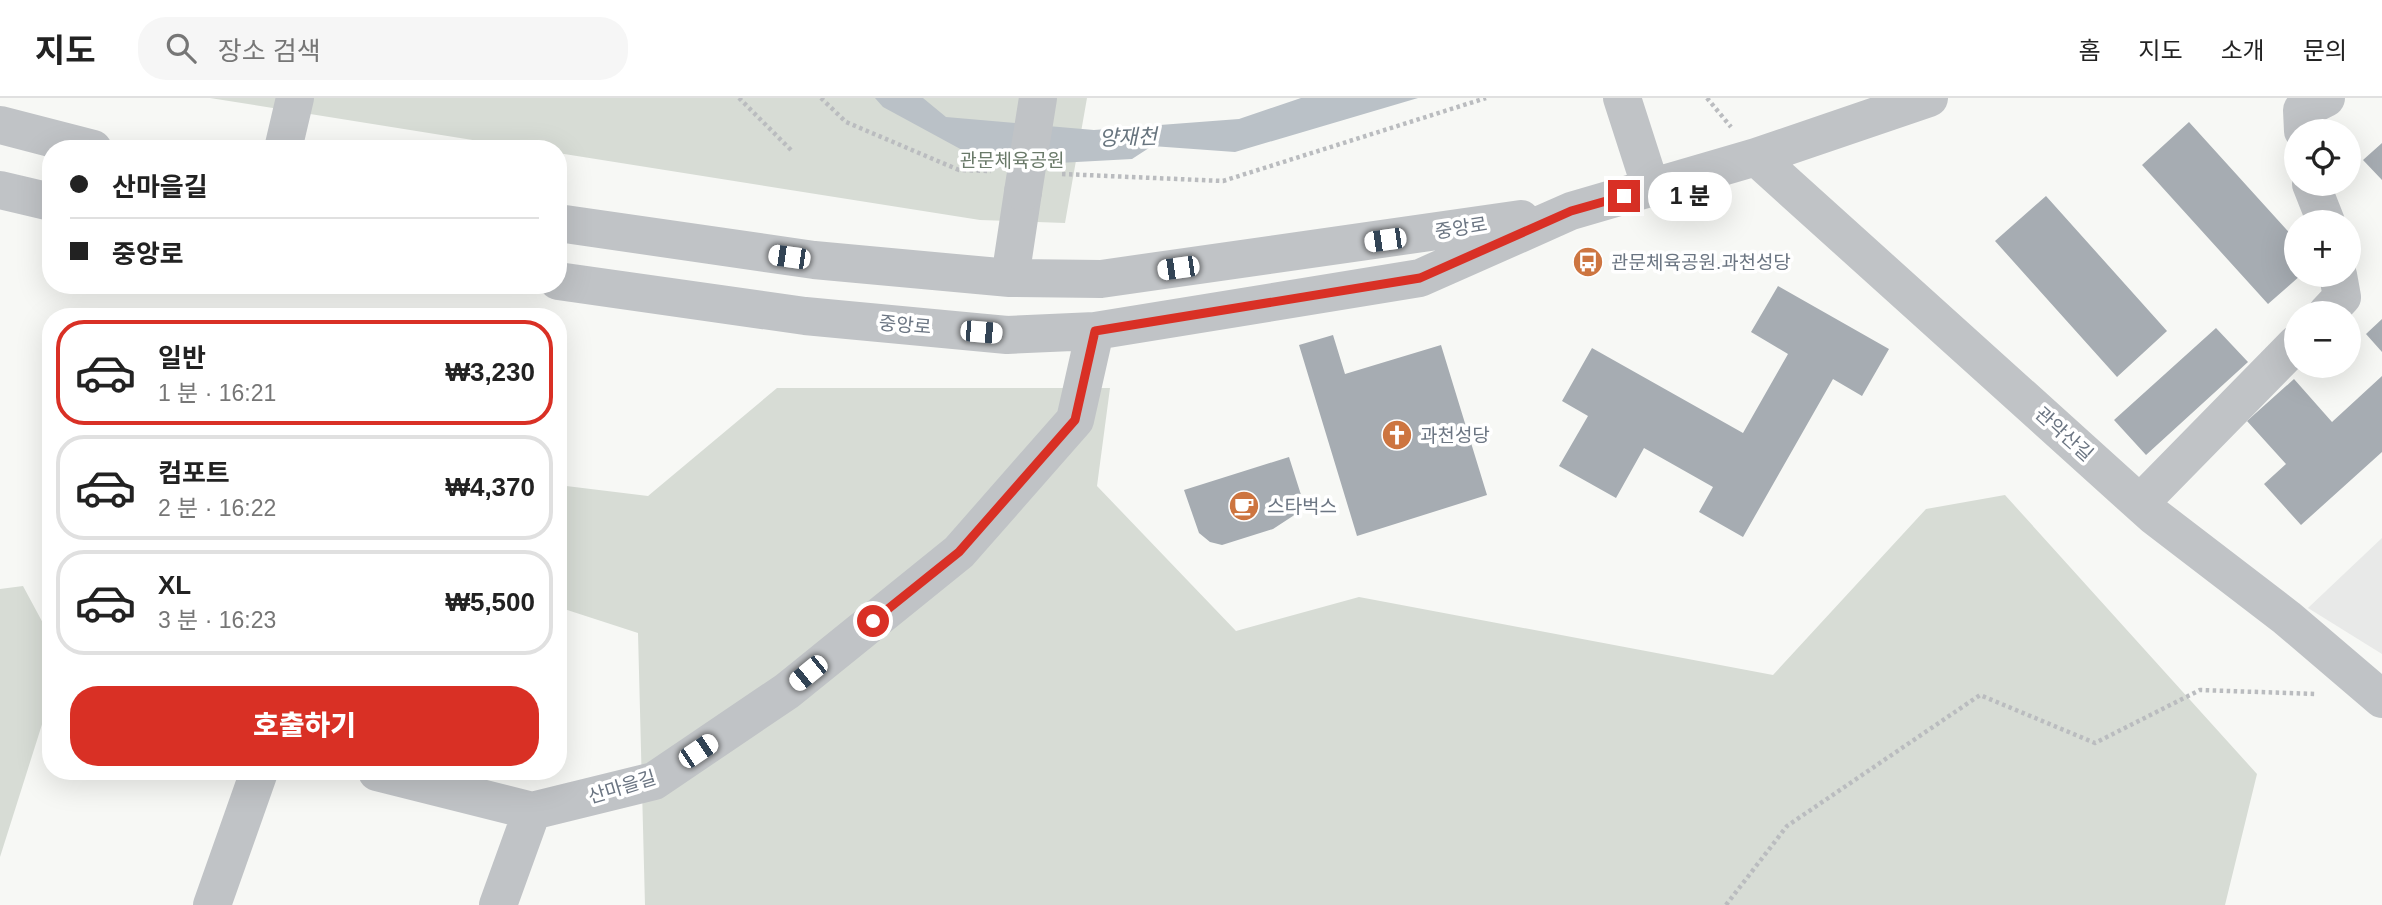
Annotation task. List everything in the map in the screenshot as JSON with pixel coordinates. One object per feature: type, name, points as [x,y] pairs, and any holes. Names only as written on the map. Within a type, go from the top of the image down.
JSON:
[{"type":"street","points":[[285,140],[295,98]]},
{"type":"street","points":[[1010,278],[1012,182],[1038,98]]},
{"type":"street","name":"중앙로","points":[[567,224],[814,260],[1010,278],[1101,279],[1571,211],[1756,157],[1929,98]]},
{"type":"street","points":[[2302,119],[2302,110],[2326,98]]},
{"type":"street","points":[[1623,100],[1651,188]]},
{"type":"street","points":[[0,124],[60,140]]},
{"type":"street","name":"관악산길","points":[[1756,157],[2140,503],[2287,618],[2382,699]]},
{"type":"street","points":[[0,190],[42,200]]},
{"type":"street","name":"중앙로","points":[[567,282],[806,316],[1007,335],[1095,331],[1420,278],[1571,211]]},
{"type":"street","name":"산마을길","points":[[409,780],[532,811],[654,781],[787,691],[959,552],[1075,420],[1095,331]]},
{"type":"street","points":[[2140,503],[2284,356]]},
{"type":"street","points":[[212,905],[256,780]]},
{"type":"street","points":[[498,905],[532,811]]},
{"type":"path","points":[[739,98],[791,150]]},
{"type":"path","points":[[821,98],[846,122],[958,170],[1012,182]]},
{"type":"path","points":[[1056,174],[1223,181],[1486,98]]},
{"type":"path","points":[[1726,905],[1787,826],[1980,695],[2095,743],[2200,690],[2324,695]]},
{"type":"shaded area","points":[[2382,538],[2382,654],[2308,608]]},
{"type":"green space","name":"관문체육공원","points":[[210,98],[1087,98],[1065,223],[980,220],[567,154],[567,140],[473,140]]},
{"type":"green space","points":[[777,388],[1110,388],[1097,486],[1236,631],[1359,597],[1773,675],[1926,509],[2005,495],[2257,774],[2225,905],[645,905],[638,633],[567,610],[567,486],[648,496]]},
{"type":"green space","points":[[23,586],[42,621],[42,724],[0,857],[0,589]]},
{"type":"water","name":"양재천","points":[[875,98],[923,98],[946,117],[1094,130],[1239,119],[1301,98],[1418,98],[1235,152],[1152,146],[1132,159],[1058,163],[964,151],[883,107]]},
{"type":"building","points":[[2189,122],[2284,227],[2284,287],[2287,287],[2268,304],[2142,165]]},
{"type":"building","points":[[2382,143],[2382,180],[2363,160]]},
{"type":"building","points":[[2046,196],[2167,331],[2117,377],[1995,241]]},
{"type":"building","points":[[1778,286],[1889,349],[1862,396],[1833,379],[1743,537],[1699,512],[1713,487],[1644,448],[1616,498],[1559,466],[1588,416],[1562,401],[1592,348],[1743,433],[1788,354],[1751,332]]},
{"type":"building","points":[[2382,319],[2382,352],[2366,334]]},
{"type":"building","points":[[2216,328],[2248,362],[2146,455],[2114,420]]},
{"type":"building","name":"과천성당","points":[[1333,335],[1345,374],[1441,345],[1487,495],[1357,536],[1299,345]]},
{"type":"building","points":[[2382,376],[2382,452],[2301,525],[2264,484],[2286,464],[2247,421],[2294,379],[2332,422]]},
{"type":"building","name":"스타벅스","points":[[1289,457],[1302,498],[1296,514],[1273,529],[1222,545],[1210,542],[1199,533],[1184,490]]},
{"type":"place","name":"관문체육공원.과천성당","points":[[1588,262]]},
{"type":"place","name":"과천성당","points":[[1397,435]]},
{"type":"place","name":"스타벅스","points":[[1244,506]]},
{"type":"route","points":[[873,621],[959,552],[1075,420],[1095,331],[1420,278],[1571,211],[1624,196]]}]
